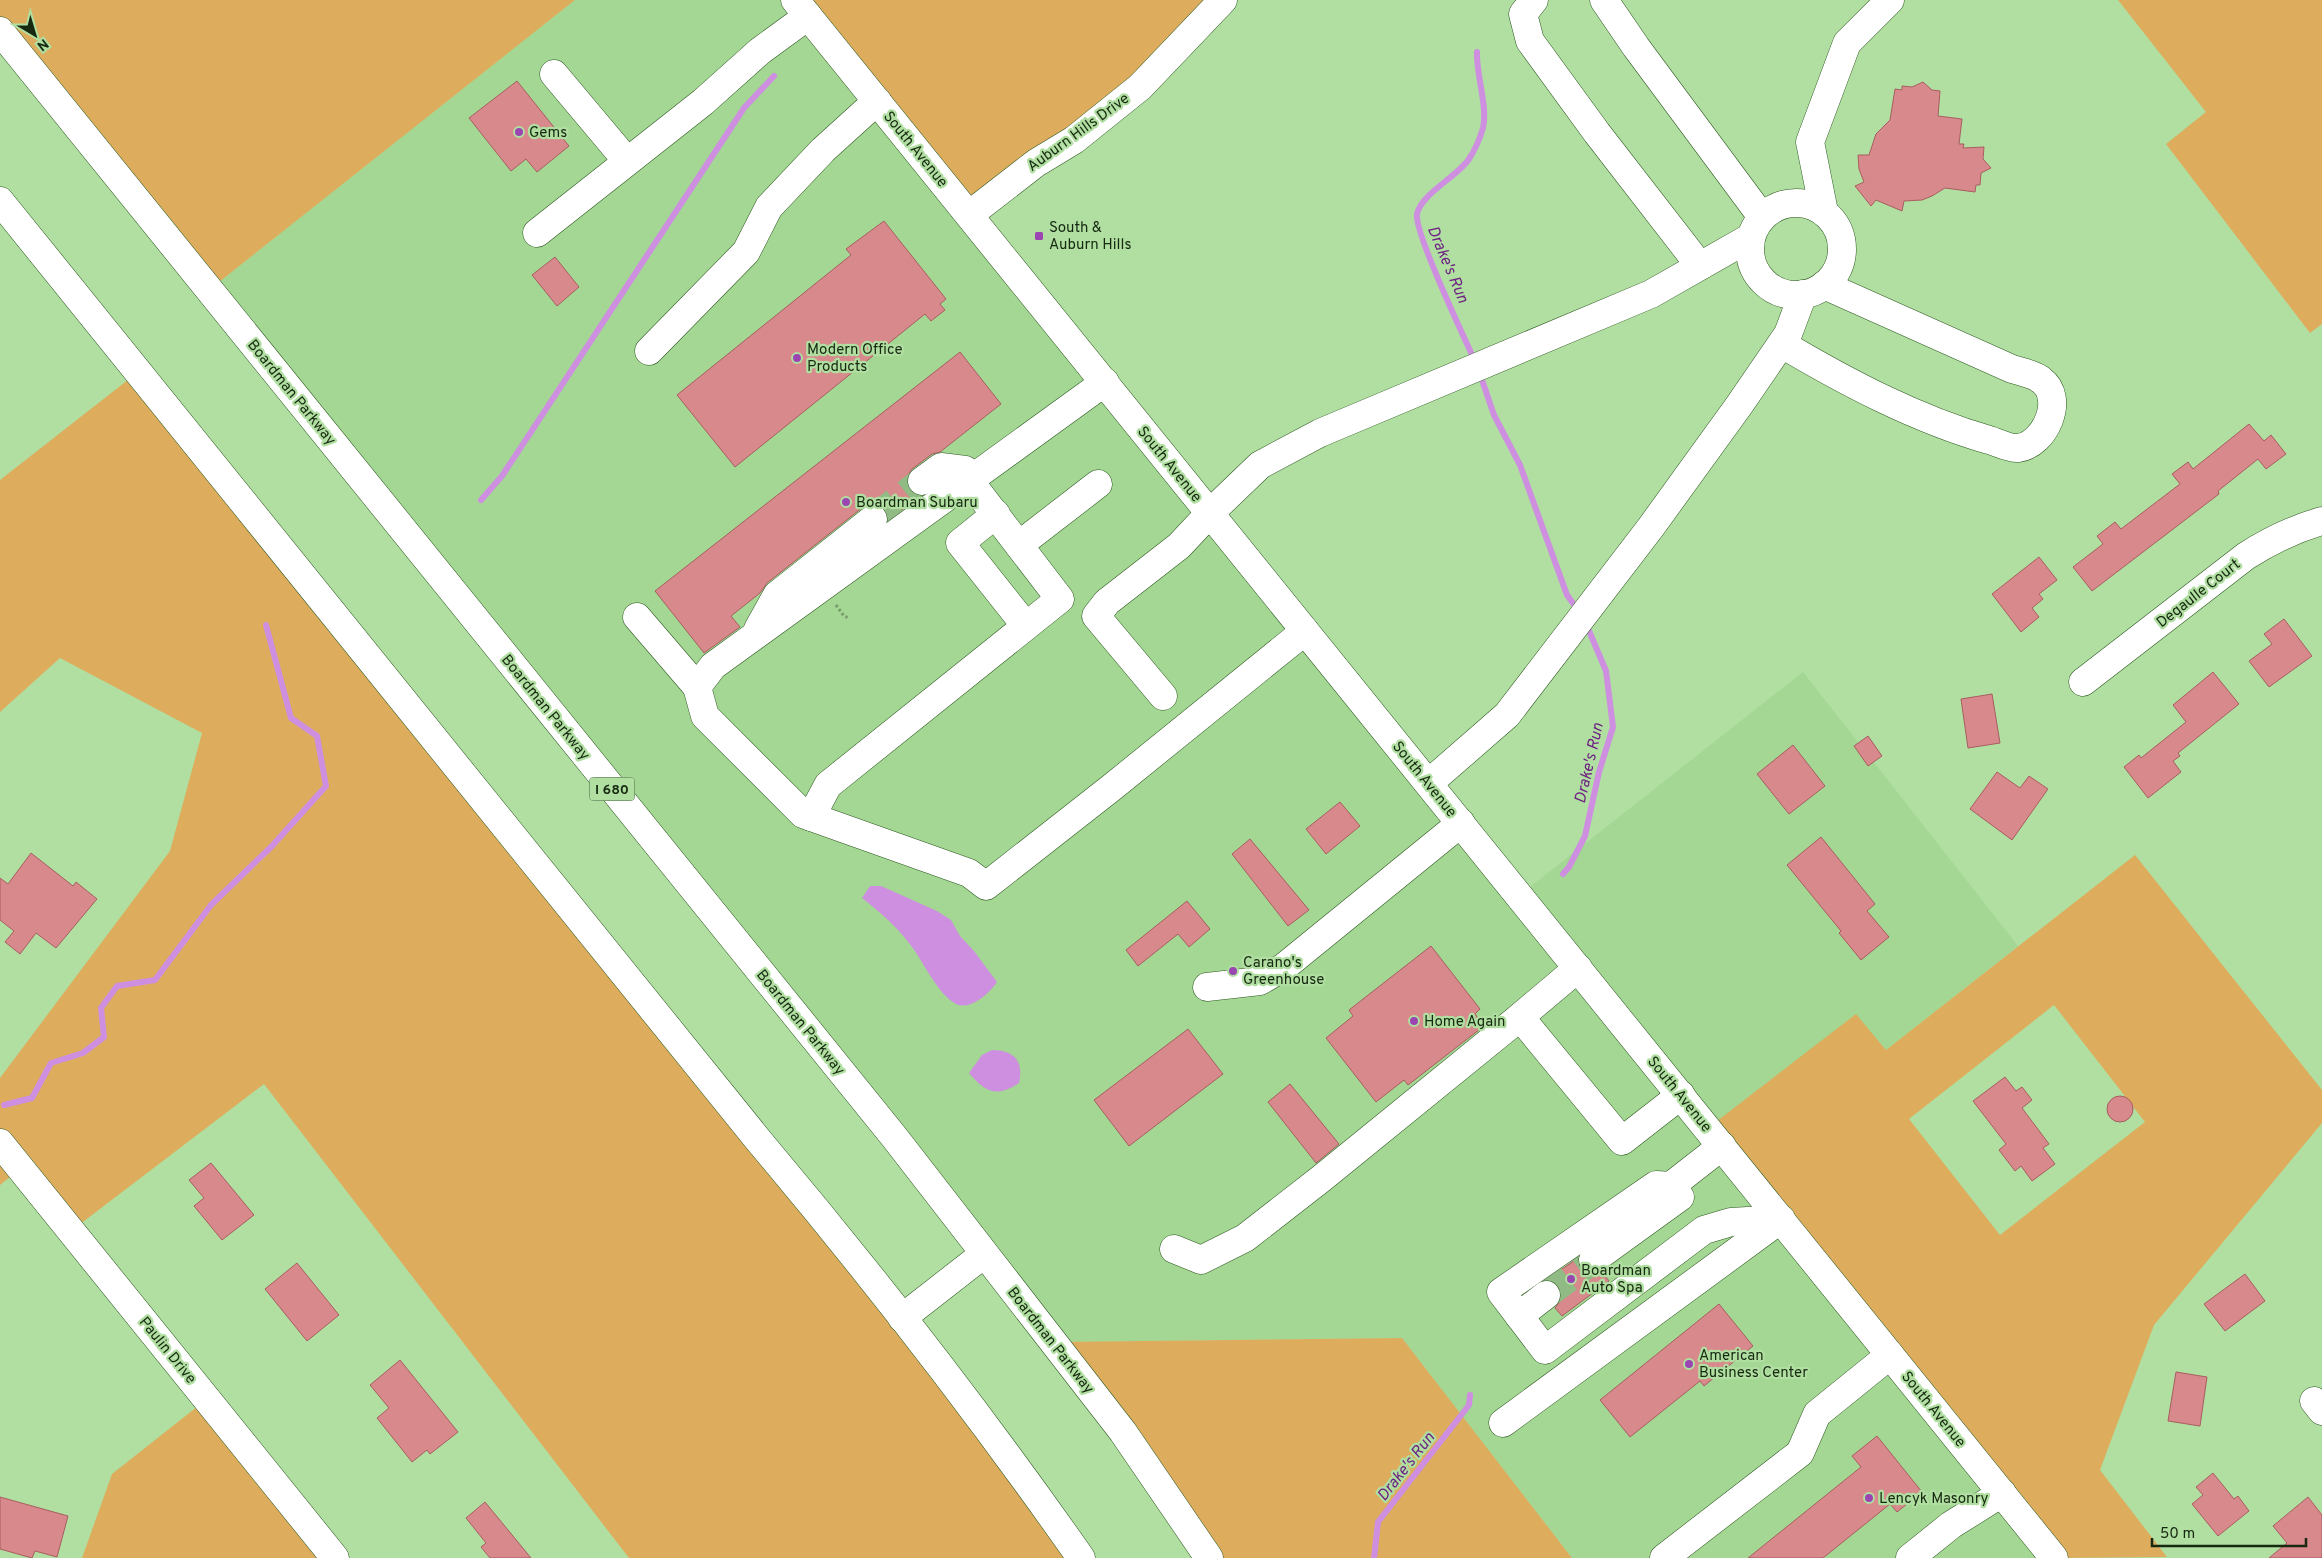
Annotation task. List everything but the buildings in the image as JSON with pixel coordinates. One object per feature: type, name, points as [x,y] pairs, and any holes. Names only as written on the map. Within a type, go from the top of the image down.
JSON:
[{"type":"main road","name":"Auburn Hills Drive","points":[[969,215],[1036,162],[1074,140],[1140,87],[1223,0]]},
{"type":"main road","points":[[1534,0],[1523,14],[1530,41],[1597,133],[1700,266]]},
{"type":"main road","points":[[1604,0],[1756,227],[1750,252],[1753,267],[1762,280],[1774,289],[1788,294],[1814,290],[2041,379],[2047,386],[2051,398],[2051,414],[2046,428],[2033,443],[2017,448],[1953,430],[1830,373],[1782,344]]},
{"type":"main road","points":[[1824,212],[1810,142],[1848,43],[1890,0]]},
{"type":"main road","name":"South Avenue","points":[[802,8],[2054,1558]]},
{"type":"main road","points":[[537,233],[703,102],[760,51],[802,8]]},
{"type":"main road","name":"Boardman Parkway","points":[[0,31],[883,1124],[1123,1432],[1210,1558]]},
{"type":"main road","points":[[554,74],[627,161]]},
{"type":"main road","points":[[649,352],[746,252],[769,207],[823,150],[877,101]]},
{"type":"main road","points":[[0,201],[759,1141],[849,1248],[1027,1482],[1080,1558]]},
{"type":"main road","points":[[1163,696],[1096,616],[1108,602],[1179,546],[1210,512],[1260,465],[1320,433],[1651,294],[1700,266],[1756,227],[1773,209],[1785,204],[1806,204],[1824,212],[1834,222],[1840,235],[1842,248],[1840,262],[1834,275],[1814,290],[1782,344],[1651,526],[1506,715],[1428,783]]},
{"type":"main road","points":[[697,687],[713,666],[972,476],[1105,382]]},
{"type":"main road","points":[[811,817],[828,784],[1060,599],[996,514],[972,476],[954,467],[941,467],[926,485]]},
{"type":"main road","points":[[1019,545],[1098,484]]},
{"type":"main road","points":[[996,514],[960,542],[1026,626]]},
{"type":"main road","name":"Degaulle Court","points":[[2083,682],[2246,556],[2280,535],[2322,521]]},
{"type":"main road","points":[[754,637],[783,602],[877,523]]},
{"type":"main road","points":[[637,617],[697,687],[705,716],[803,814],[969,873],[986,886],[1111,788],[1305,630]]},
{"type":"main road","points":[[1207,986],[1260,981],[1284,967],[1461,823]]},
{"type":"main road","points":[[1174,1248],[1201,1260],[1245,1238],[1322,1178],[1578,968]]},
{"type":"main road","points":[[1520,1017],[1622,1140],[1681,1095]]},
{"type":"main road","name":"Paulin Drive","points":[[0,1143],[335,1558]]},
{"type":"main road","points":[[1589,1254],[1676,1191],[1722,1146]]},
{"type":"main road","points":[[1704,1230],[1676,1191],[1656,1185],[1501,1292],[1545,1350],[1704,1230],[1731,1222],[1781,1219]]},
{"type":"main road","points":[[1503,1423],[1781,1219]]},
{"type":"main road","points":[[902,1318],[984,1254]]},
{"type":"main road","points":[[1514,1310],[1542,1289]]},
{"type":"main road","points":[[1664,1558],[1800,1453],[1817,1414],[1890,1355]]},
{"type":"main road","points":[[1910,1558],[1951,1525],[2002,1493]]},
{"type":"path","points":[[838,608],[844,616],[849,618]]},
{"type":"shaded area","points":[[0,0],[575,0],[209,290],[0,31]]},
{"type":"shaded area","points":[[575,0],[795,0],[1520,895],[1803,672],[2018,946],[1886,1050],[1856,1014],[2054,1558],[1572,1558],[1402,1338],[1053,1342],[209,290]]},
{"type":"shaded area","points":[[795,0],[1223,0],[969,215]]},
{"type":"shaded area","points":[[2118,0],[2322,0],[2322,324],[2310,333],[2166,144],[2206,112]]},
{"type":"shaded area","points":[[138,372],[1081,1558],[629,1558],[264,1084],[71,1231],[20,1169],[0,1185],[0,1078],[170,851],[202,733],[60,658],[0,712],[0,480]]},
{"type":"shaded area","points":[[2135,855],[2322,1090],[2322,1123],[2154,1325],[2100,1470],[2167,1557],[2054,1558],[1708,1128],[1856,1014],[1886,1050]],"holes":[[[2054,1005],[2145,1122],[2000,1235],[1909,1119]]]},
{"type":"shaded area","points":[[870,886],[881,886],[937,911],[951,920],[960,936],[974,951],[997,982],[994,986],[985,996],[967,1005],[961,1006],[949,999],[936,985],[904,936],[862,898]]},
{"type":"shaded area","points":[[992,1050],[1006,1052],[1016,1058],[1020,1069],[1019,1083],[1004,1090],[991,1091],[980,1085],[969,1073],[982,1055]]},
{"type":"shaded area","points":[[1402,1338],[1572,1558],[1209,1558],[1053,1342]]},
{"type":"shaded area","points":[[207,1399],[335,1558],[82,1558],[112,1474]]},
{"type":"waterway","name":"Drake's Run","points":[[1474,359],[1423,241],[1417,214],[1425,199],[1457,172],[1469,159],[1483,128],[1484,110],[1477,52]]},
{"type":"waterway","points":[[481,500],[502,476],[744,108],[774,76]]},
{"type":"waterway","name":"Drake's Run","points":[[1482,380],[1494,415],[1520,465],[1567,595],[1575,606]]},
{"type":"waterway","points":[[4,1105],[32,1098],[51,1063],[83,1053],[104,1037],[101,1008],[117,986],[155,980],[211,905],[272,846],[326,786],[317,736],[291,718],[266,625]]},
{"type":"waterway","name":"Drake's Run","points":[[1563,874],[1569,867],[1585,836],[1599,772],[1613,727],[1606,671],[1587,626]]},
{"type":"waterway","name":"Drake's Run","points":[[1374,1558],[1378,1522],[1469,1405],[1470,1395]]},
{"type":"tunnel","points":[[873,519],[922,481]]},
{"type":"tunnel","points":[[1546,1295],[1593,1260]]},
{"type":"place","name":"Gems","points":[[519,132]]},
{"type":"place","name":"South & Auburn Hills","points":[[1039,236]]},
{"type":"place","name":"Modern Office Products","points":[[797,358]]},
{"type":"place","name":"Boardman Subaru","points":[[846,502]]},
{"type":"place","name":"Carano's Greenhouse","points":[[1233,971]]},
{"type":"place","name":"Home Again","points":[[1414,1021]]},
{"type":"place","name":"Boardman Auto Spa","points":[[1571,1279]]},
{"type":"place","name":"American Business Center","points":[[1689,1364]]},
{"type":"place","name":"Lencyk Masonry","points":[[1869,1498]]}]
